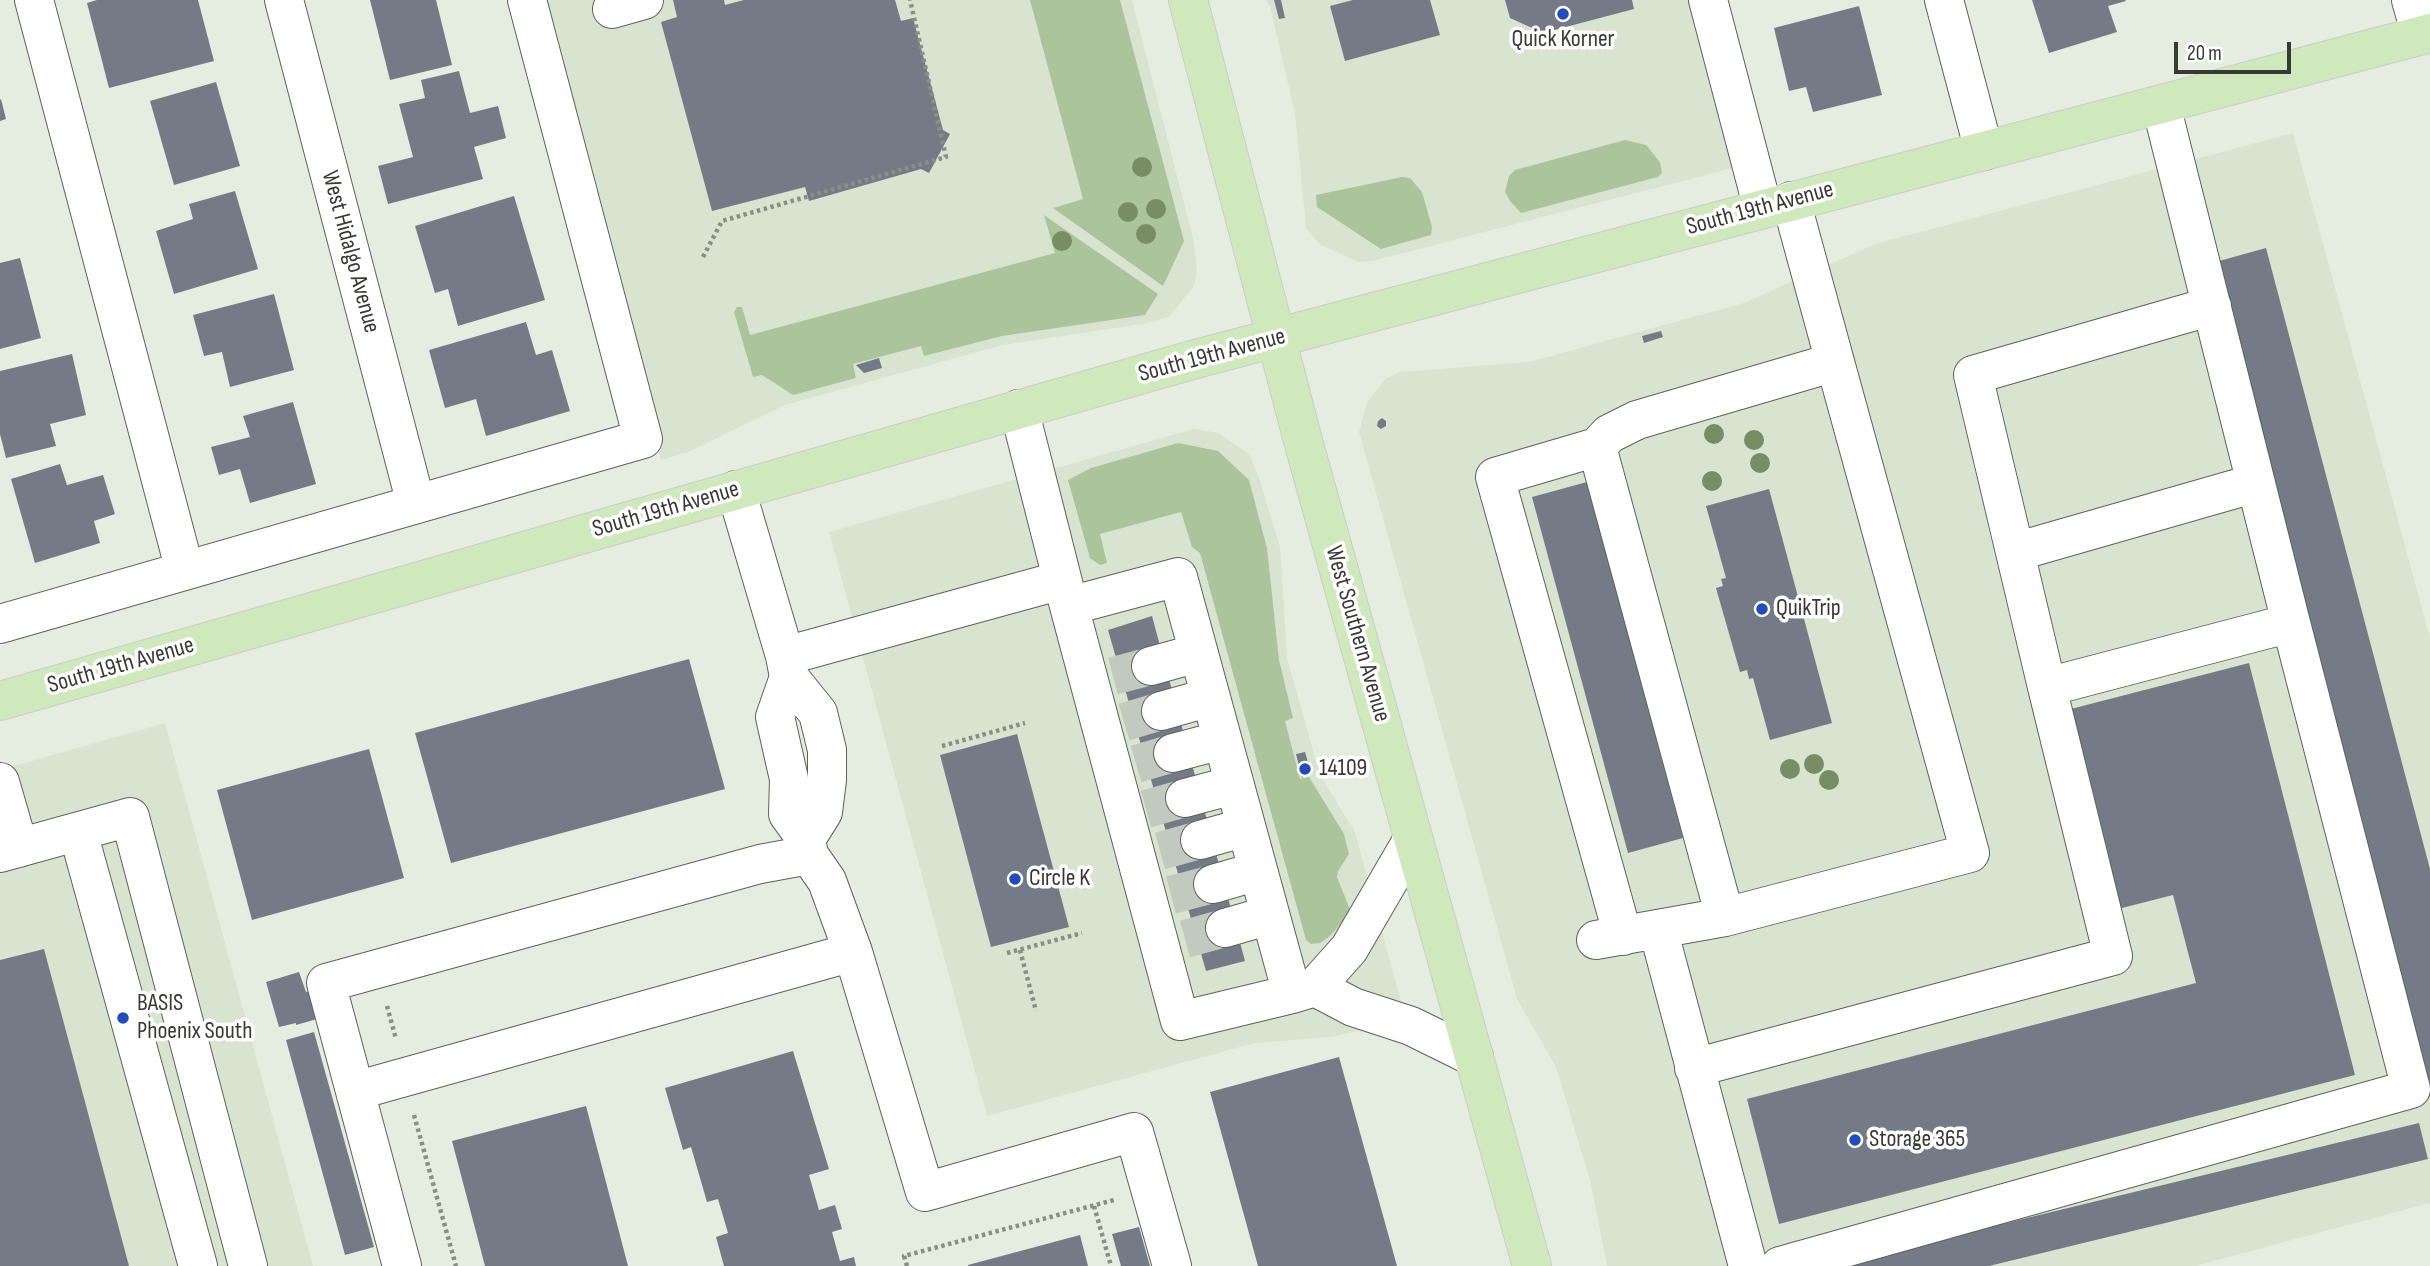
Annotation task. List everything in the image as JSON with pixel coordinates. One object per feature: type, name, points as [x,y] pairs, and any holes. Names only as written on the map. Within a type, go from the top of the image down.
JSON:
[{"type":"main road","name":"West Southern Avenue","points":[[1188,0],[1276,338],[1532,1266]]},
{"type":"main road","name":"South 19th Avenue","points":[[0,701],[1276,338],[2161,105],[2421,23]]},
{"type":"street","points":[[34,0],[185,571]]},
{"type":"street","name":"West Hidalgo Avenue","points":[[284,0],[416,504]]},
{"type":"street","points":[[0,624],[643,439],[527,0]]},
{"type":"street","points":[[1626,935],[1726,917],[1970,853],[1835,362],[1777,205],[1708,0]]},
{"type":"street","points":[[1944,0],[1984,152]]},
{"type":"street","points":[[1780,1266],[2411,1089],[2161,105]]},
{"type":"street","points":[[1694,1069],[2113,956],[1973,374],[2212,306]]},
{"type":"street","points":[[1748,1266],[1694,1069],[1626,935],[1495,477],[1597,447],[1609,434],[1637,420],[1835,362]]},
{"type":"street","points":[[1019,410],[1065,593],[1101,680],[1172,942],[1180,1021],[1303,991],[1349,949],[1413,839]]},
{"type":"street","points":[[1597,447],[1726,917]]},
{"type":"street","points":[[2015,552],[2256,483]]},
{"type":"street","points":[[402,1266],[326,983],[760,864],[807,847],[823,812],[827,750],[818,713],[787,666],[736,490]]},
{"type":"street","points":[[787,666],[1065,593],[1178,577],[1270,915],[1303,991],[1411,1026],[1474,1057]]},
{"type":"street","points":[[2047,687],[2291,623]]},
{"type":"street","points":[[1151,666],[1198,653]]},
{"type":"street","points":[[787,666],[775,717],[789,779],[788,814],[827,881],[853,952],[925,1192],[1134,1132],[1172,1266]]},
{"type":"street","points":[[1161,711],[1211,697]]},
{"type":"street","points":[[1173,753],[1222,740]]},
{"type":"street","points":[[789,779],[827,780]]},
{"type":"street","points":[[0,782],[10,850],[130,817],[248,1266]]},
{"type":"street","points":[[1185,798],[1234,785]]},
{"type":"street","points":[[1200,840],[1246,827]]},
{"type":"street","points":[[78,832],[198,1266]]},
{"type":"street","points":[[1213,884],[1258,871]]},
{"type":"street","points":[[1225,928],[1270,915]]},
{"type":"street","points":[[355,1091],[853,952]]},
{"type":"path","points":[[703,257],[722,221],[946,157],[910,0]]},
{"type":"path","points":[[942,746],[1025,723]]},
{"type":"path","points":[[1007,953],[1082,933]]},
{"type":"path","points":[[1020,950],[1036,1011]]},
{"type":"path","points":[[387,1004],[456,1266]]},
{"type":"path","points":[[907,1266],[904,1256],[1151,1192]]},
{"type":"path","points":[[1094,1206],[1111,1266]]},
{"type":"shaded area","points":[[541,0],[1132,0],[1194,242],[1197,271],[1194,286],[1169,317],[1142,324],[1003,345],[785,405],[688,452],[661,460]]},
{"type":"shaded area","points":[[1266,0],[1693,0],[1737,167],[1372,261],[1358,262],[1319,244],[1306,227],[1295,114],[1270,6]]},
{"type":"shaded area","points":[[2293,133],[2430,638],[2430,1203],[2195,1266],[1607,1266],[1591,1184],[1556,1067],[1517,999],[1359,432],[1367,402],[1385,379],[1400,372],[1529,362],[1744,303],[1875,244]]},
{"type":"shaded area","points":[[1194,429],[1219,433],[1249,454],[1259,478],[1280,547],[1287,658],[1320,775],[1355,832],[1406,1020],[1331,1037],[1255,1043],[987,1116],[829,532]]},
{"type":"shaded area","name":"BASIS Phoenix South","points":[[165,723],[313,1266],[0,1266],[0,770]]},
{"type":"green space","points":[[1030,0],[1120,0],[1184,241],[1163,286],[1053,208],[1083,199]]},
{"type":"green space","points":[[1625,140],[1646,145],[1660,162],[1662,173],[1658,177],[1521,213],[1505,192],[1509,176],[1515,170]]},
{"type":"green space","points":[[1402,177],[1410,178],[1422,192],[1432,227],[1431,235],[1381,249],[1317,207],[1316,195]]},
{"type":"green space","points":[[1044,215],[1158,294],[1145,315],[1002,336],[924,356],[921,346],[853,364],[856,378],[793,395],[762,375],[753,377],[734,312],[737,307],[742,307],[750,335],[1055,253]]},
{"type":"green space","points":[[1178,443],[1218,451],[1249,480],[1267,548],[1279,660],[1293,718],[1285,721],[1300,779],[1309,777],[1344,834],[1349,854],[1337,877],[1351,912],[1330,936],[1320,943],[1311,944],[1306,940],[1200,553],[1192,547],[1181,512],[1100,534],[1107,563],[1100,565],[1090,558],[1068,480],[1091,468]]},
{"type":"building","points":[[97,0],[198,0],[214,61],[109,88],[87,3]]},
{"type":"building","points":[[370,0],[436,0],[452,65],[390,80]]},
{"type":"building","points":[[673,0],[724,0],[725,5],[744,0],[895,0],[901,21],[913,18],[943,130],[950,134],[929,173],[921,169],[809,201],[805,187],[712,211],[661,22],[677,17]]},
{"type":"building","points":[[1274,0],[1281,0],[1285,18],[1279,19]]},
{"type":"building","points":[[1353,0],[1430,0],[1440,35],[1345,61],[1330,6]]},
{"type":"building","name":"Quick Korner","points":[[1505,0],[1632,0],[1634,9],[1543,33],[1510,18]]},
{"type":"building","points":[[2032,0],[2126,1],[2108,6],[2117,32],[2049,53]]},
{"type":"building","points":[[1859,6],[1882,95],[1813,112],[1806,87],[1789,91],[1774,28]]},
{"type":"building","points":[[459,71],[470,113],[498,106],[506,138],[474,147],[483,179],[388,204],[378,166],[413,157],[399,104],[425,98],[421,80]]},
{"type":"building","points":[[216,82],[240,166],[174,185],[150,101]]},
{"type":"building","points":[[0,100],[6,119],[0,121]]},
{"type":"building","points":[[235,191],[258,269],[174,294],[156,231],[193,219],[189,204]]},
{"type":"building","points":[[514,196],[545,300],[458,326],[448,289],[435,293],[415,226]]},
{"type":"building","points":[[2266,248],[2430,869],[2430,1085],[2212,263]]},
{"type":"building","points":[[20,258],[41,338],[0,349],[0,263]]},
{"type":"building","points":[[274,294],[294,370],[230,387],[222,352],[204,356],[193,315]]},
{"type":"building","points":[[526,322],[536,355],[552,350],[570,411],[486,436],[476,399],[445,408],[429,350]]},
{"type":"building","points":[[1661,331],[1663,337],[1644,343],[1642,336]]},
{"type":"building","points":[[72,354],[86,415],[50,424],[56,446],[6,458],[0,434],[0,371]]},
{"type":"building","points":[[879,358],[882,368],[864,373],[856,365]]},
{"type":"building","points":[[293,402],[316,484],[250,503],[240,469],[219,475],[211,447],[250,437],[243,416]]},
{"type":"building","points":[[1382,418],[1386,421],[1386,426],[1381,429],[1377,426]]},
{"type":"building","points":[[60,464],[67,485],[103,475],[115,514],[94,521],[100,543],[35,563],[11,479]]},
{"type":"building","points":[[1587,482],[1683,838],[1628,853],[1532,497]]},
{"type":"building","name":"QuikTrip","points":[[1769,489],[1832,723],[1770,740],[1753,678],[1749,679],[1747,670],[1740,672],[1716,588],[1723,586],[1721,579],[1726,578],[1706,506]]},
{"type":"building","points":[[1152,616],[1245,961],[1206,971],[1108,630]]},
{"type":"building","points":[[689,659],[725,789],[451,863],[415,733]]},
{"type":"building","points":[[2249,663],[2355,1075],[1779,1224],[1747,1099],[2196,983],[2173,895],[2118,909],[2067,710]]},
{"type":"building","name":"Circle K","points":[[1017,734],[1069,927],[991,947],[940,755]]},
{"type":"building","points":[[369,749],[404,878],[252,920],[217,790]]},
{"type":"building","points":[[1305,752],[1310,769],[1302,778],[1296,754]]},
{"type":"building","points":[[44,949],[129,1266],[0,1266],[0,960]]},
{"type":"building","points":[[299,972],[306,992],[309,991],[317,1019],[279,1027],[266,982]]},
{"type":"building","points":[[314,1032],[374,1247],[345,1255],[286,1040]]},
{"type":"building","points":[[793,1051],[829,1169],[809,1175],[819,1210],[835,1205],[842,1229],[832,1232],[840,1261],[854,1257],[856,1266],[724,1266],[716,1237],[728,1233],[718,1199],[707,1202],[691,1147],[683,1150],[665,1088]]},
{"type":"building","points":[[1339,1057],[1397,1266],[1258,1266],[1210,1092]]},
{"type":"building","points":[[586,1106],[628,1266],[485,1266],[452,1141]]},
{"type":"building","points":[[2419,1123],[2428,1159],[1989,1266],[1846,1266],[1845,1262]]},
{"type":"building","points":[[1139,1227],[1150,1266],[1121,1266],[1112,1234]]},
{"type":"building","points":[[1080,1235],[1088,1266],[968,1266],[968,1265]]},
{"type":"tunnel","points":[[1113,676],[1151,666]]},
{"type":"tunnel","points":[[1124,722],[1161,711]]},
{"type":"tunnel","points":[[1136,764],[1173,753]]},
{"type":"tunnel","points":[[1146,809],[1185,798]]},
{"type":"tunnel","points":[[1160,851],[1200,840]]},
{"type":"tunnel","points":[[1171,895],[1213,884]]},
{"type":"tunnel","points":[[1185,939],[1225,928]]},
{"type":"place","name":"Quick Korner","points":[[1563,14]]},
{"type":"place","name":"QuikTrip","points":[[1762,609]]},
{"type":"place","name":"14109","points":[[1305,769]]},
{"type":"place","name":"Circle K","points":[[1015,879]]},
{"type":"place","name":"BASIS Phoenix South","points":[[123,1018]]},
{"type":"place","name":"Storage 365","points":[[1855,1140]]}]
